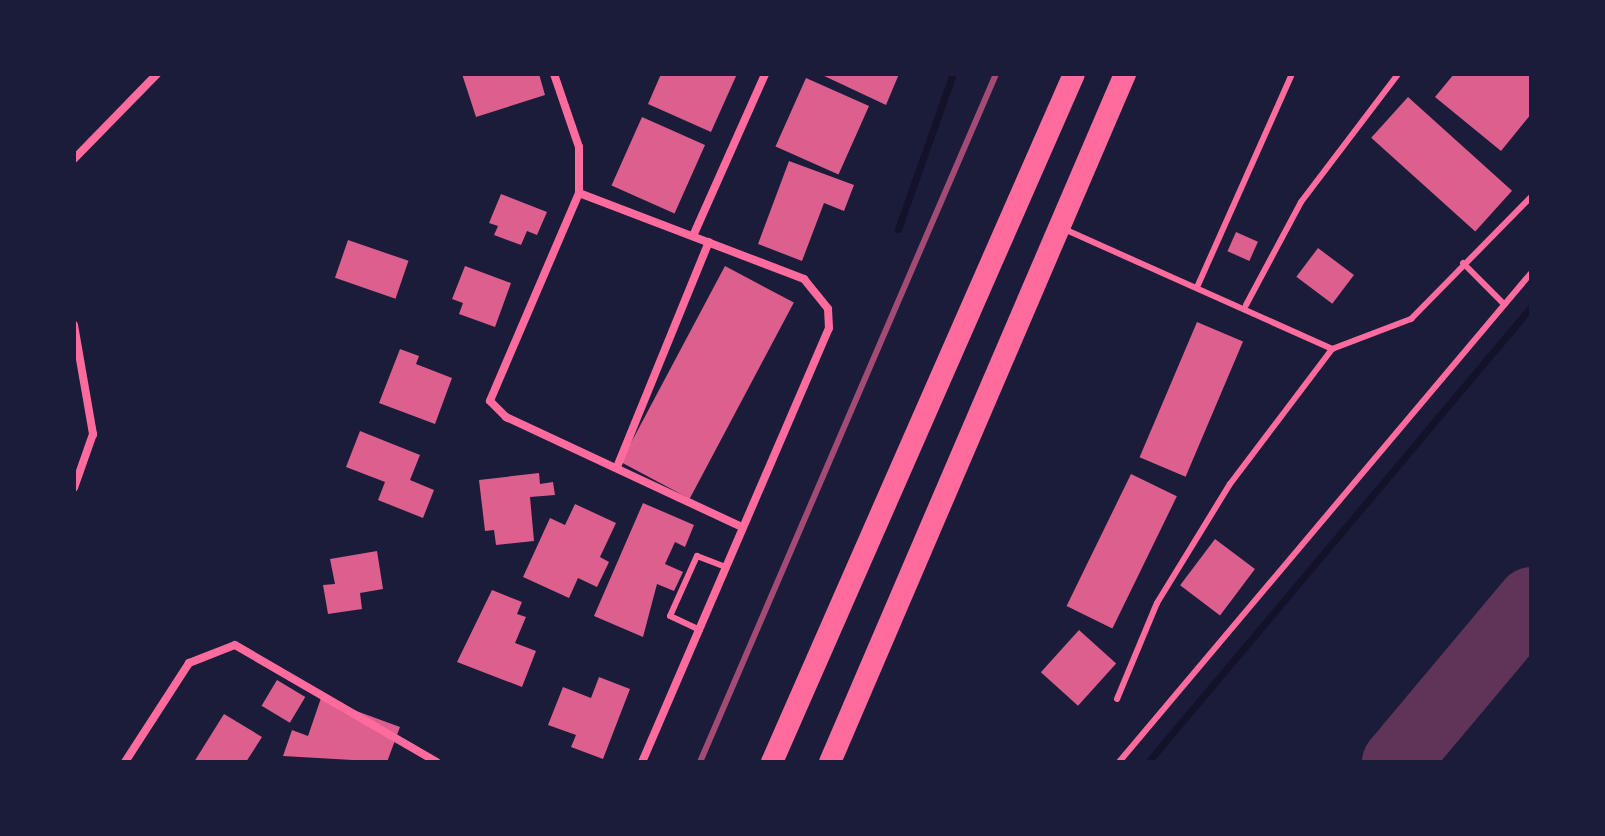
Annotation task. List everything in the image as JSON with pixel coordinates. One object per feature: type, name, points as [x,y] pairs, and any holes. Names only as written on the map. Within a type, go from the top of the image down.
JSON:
[{"type":"highway","points":[[772,762],[1074,74]]},
{"type":"highway","points":[[830,762],[1125,74]]},
{"type":"street","points":[[74,159],[157,74]]},
{"type":"street","points":[[554,74],[579,147],[579,193],[490,401],[506,417],[742,527]]},
{"type":"street","points":[[693,236],[765,74]]},
{"type":"street","points":[[579,193],[804,279],[828,309],[829,328],[642,762]]},
{"type":"street","points":[[617,467],[709,242]]},
{"type":"street","points":[[74,325],[93,434],[74,488]]},
{"type":"street","points":[[125,762],[189,663],[235,645],[437,762]]},
{"type":"lane","points":[[1198,285],[1292,74]]},
{"type":"lane","points":[[1246,305],[1301,202],[1398,74]]},
{"type":"lane","points":[[1117,699],[1157,603],[1230,484],[1332,349],[1411,319],[1531,197]]},
{"type":"lane","points":[[1061,228],[1246,305],[1332,349]]},
{"type":"lane","points":[[1463,263],[1504,304]]},
{"type":"lane","points":[[1119,762],[1531,273]]},
{"type":"lane","points":[[700,630],[670,616],[697,556],[725,567]]},
{"type":"building","points":[[462,74],[539,74],[545,95],[476,117]]},
{"type":"building","points":[[661,74],[737,74],[711,132],[648,104]]},
{"type":"building","points":[[820,74],[899,74],[886,105]]},
{"type":"building","points":[[1454,74],[1531,74],[1531,114],[1501,151],[1435,97]]},
{"type":"building","points":[[806,78],[869,106],[839,175],[775,147]]},
{"type":"building","points":[[1408,97],[1512,191],[1475,232],[1371,138]]},
{"type":"building","points":[[642,117],[705,145],[675,214],[611,186]]},
{"type":"building","points":[[789,161],[854,185],[844,211],[824,203],[802,261],[758,244]]},
{"type":"building","points":[[501,194],[547,212],[537,235],[527,231],[521,245],[494,235],[498,226],[489,223]]},
{"type":"building","points":[[1236,232],[1258,242],[1249,261],[1227,251]]},
{"type":"building","points":[[348,240],[409,261],[395,299],[335,278]]},
{"type":"building","points":[[1318,248],[1354,275],[1332,304],[1296,277]]},
{"type":"building","points":[[465,266],[511,283],[495,327],[459,314],[463,303],[452,299]]},
{"type":"building","points":[[725,266],[794,303],[690,499],[621,462]]},
{"type":"building","points":[[1197,322],[1243,342],[1186,477],[1140,457]]},
{"type":"building","points":[[400,349],[419,356],[416,364],[452,378],[435,424],[379,403]]},
{"type":"building","points":[[360,431],[420,455],[410,480],[434,490],[423,518],[378,500],[385,482],[346,467]]},
{"type":"building","points":[[539,473],[540,484],[553,482],[555,495],[530,497],[534,541],[496,545],[494,530],[485,531],[479,480]]},
{"type":"building","points":[[1131,474],[1177,496],[1112,628],[1067,606]]},
{"type":"building","points":[[643,503],[694,525],[685,547],[675,542],[665,564],[683,572],[674,591],[657,584],[643,637],[594,616]]},
{"type":"building","points":[[575,504],[616,523],[600,557],[609,562],[597,587],[578,578],[569,598],[523,577],[550,518],[565,525]]},
{"type":"building","points":[[1215,539],[1255,569],[1220,615],[1180,585]]},
{"type":"building","points":[[377,551],[383,589],[360,593],[362,609],[328,614],[323,585],[335,584],[330,559]]},
{"type":"building","points":[[492,590],[522,602],[517,614],[526,617],[515,643],[536,651],[522,687],[457,662]]},
{"type":"building","points":[[1079,630],[1116,663],[1078,706],[1041,672]]},
{"type":"building","points":[[599,677],[630,689],[603,759],[571,747],[576,735],[548,725],[563,687],[591,698]]},
{"type":"building","points":[[277,680],[305,697],[290,723],[262,706]]},
{"type":"building","points":[[321,698],[400,727],[387,762],[283,756],[292,730],[308,736]]},
{"type":"building","points":[[224,714],[262,737],[246,762],[194,762]]},
{"type":"waterway","points":[[898,229],[953,74]]},
{"type":"waterway","points":[[1148,762],[1531,307]]},
{"type":"taxiway","points":[[1396,762],[1531,601]]},
{"type":"railway","points":[[700,762],[996,74]]}]
